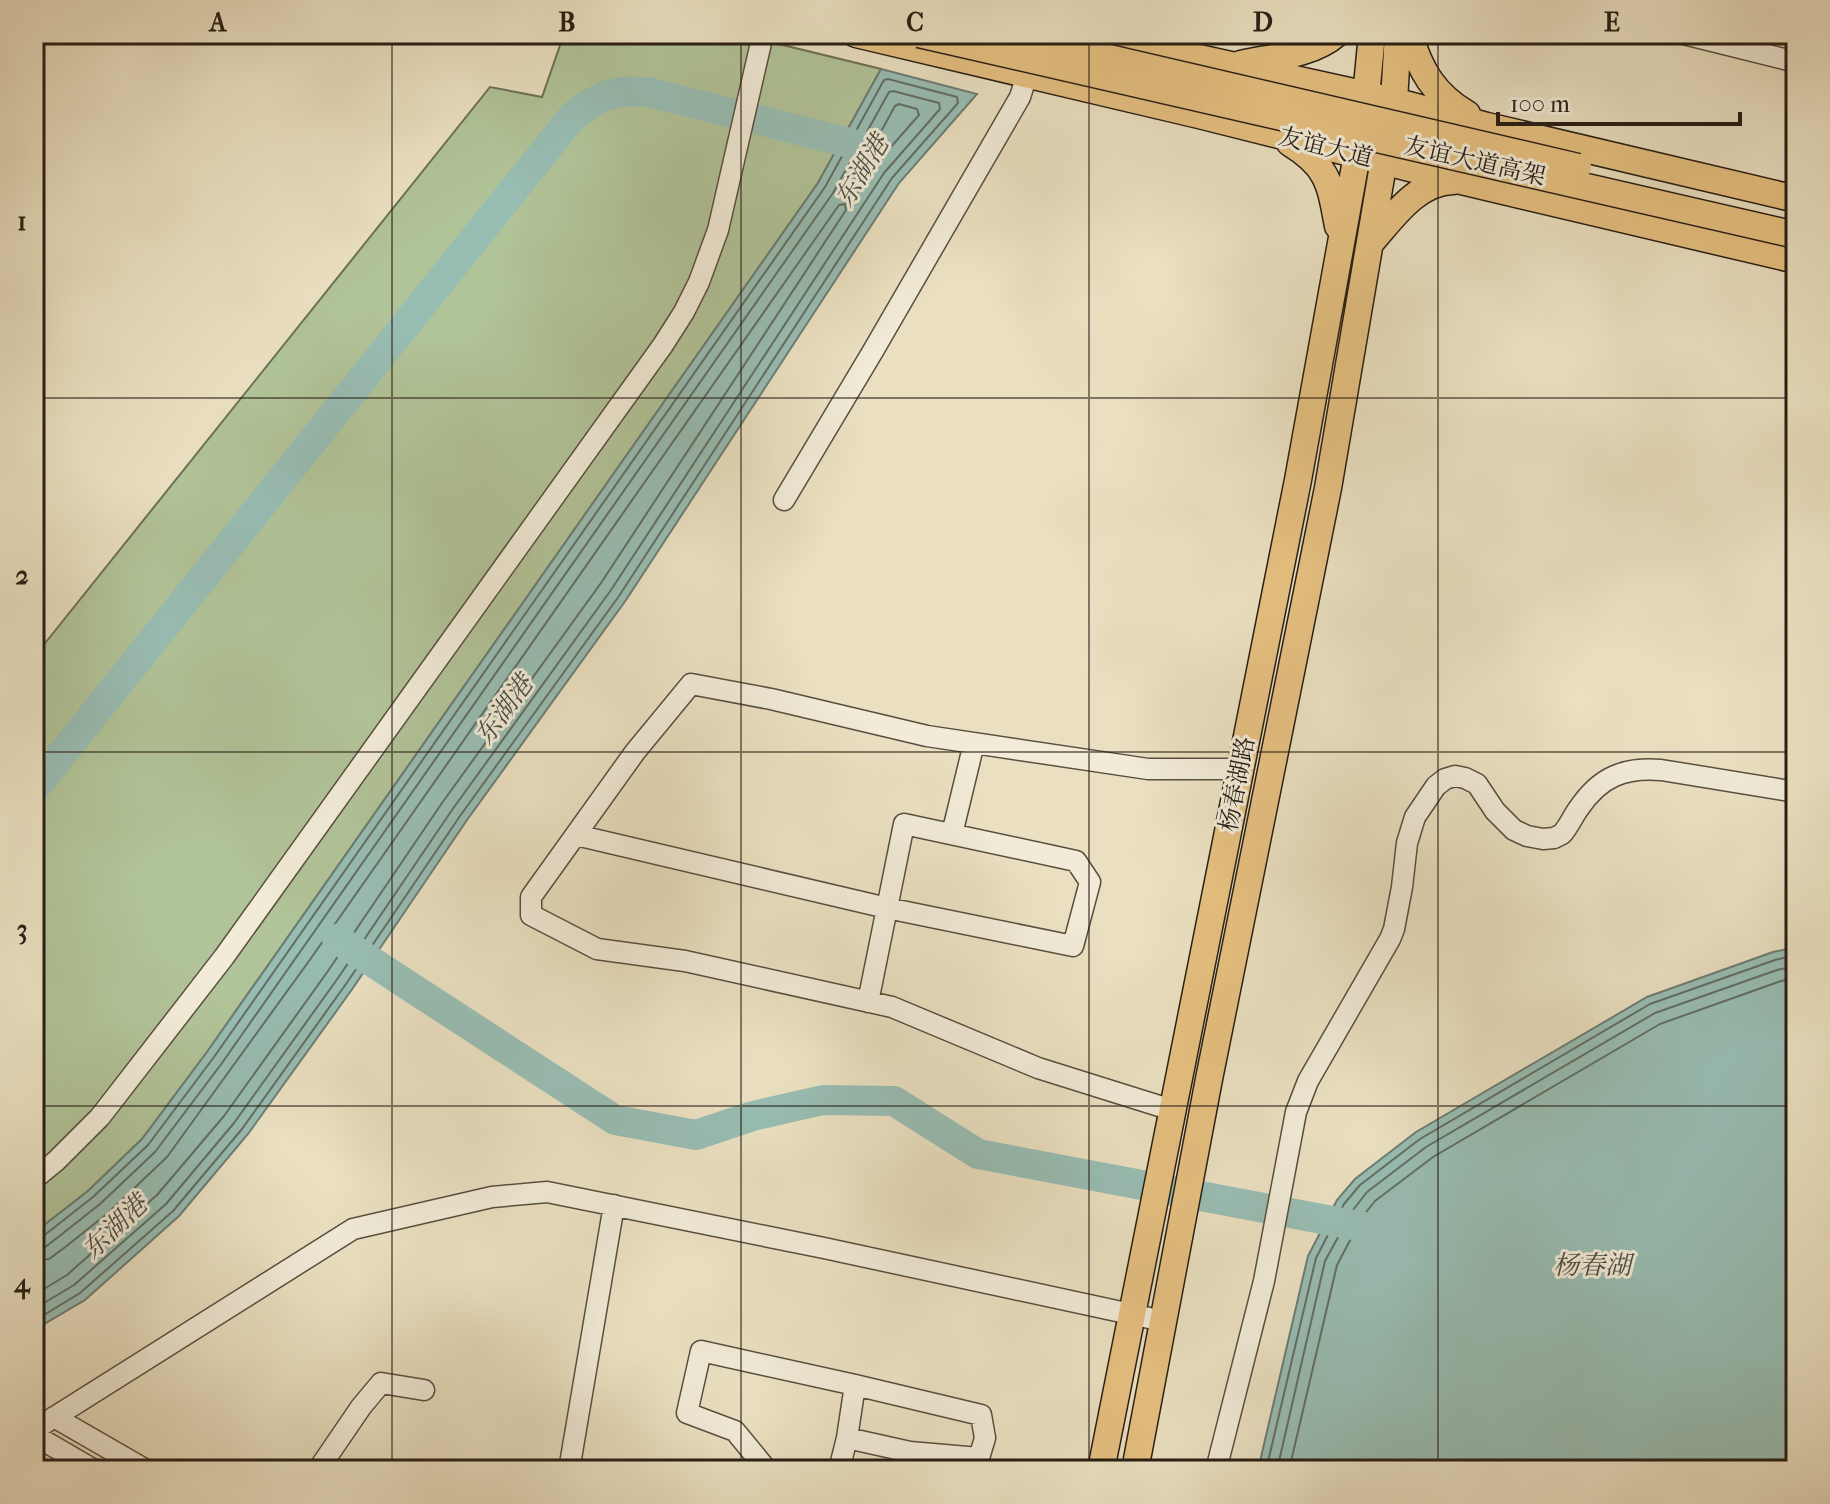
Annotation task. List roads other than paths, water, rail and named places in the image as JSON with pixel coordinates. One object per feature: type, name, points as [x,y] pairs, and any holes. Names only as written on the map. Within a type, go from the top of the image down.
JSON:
[{"type":"main road","name":"友谊大道","points":[[856,34],[1796,260]]},
{"type":"main road","name":"友谊大道高架","points":[[919,34],[1796,235]]},
{"type":"main road","name":"友谊大道高架","points":[[1006,34],[1796,217]]},
{"type":"main road","points":[[1090,34],[1394,101],[1796,199]]},
{"type":"main road","points":[[1233,66],[1303,50],[1327,42],[1336,34]]},
{"type":"main road","name":"杨春湖路","points":[[1101,1470],[1298,480],[1357,155],[1372,34]]},
{"type":"main road","name":"杨春湖路","points":[[1135,1470],[1199,1132],[1325,504],[1385,161],[1394,101],[1398,34]]},
{"type":"main road","points":[[1409,34],[1422,69],[1437,91],[1449,104],[1487,126]]},
{"type":"main road","points":[[1199,115],[1291,144],[1308,155],[1319,165],[1328,183],[1341,243]]},
{"type":"main road","points":[[1372,241],[1422,190],[1442,181],[1461,181]]},
{"type":"street","points":[[34,1179],[100,1117],[224,957],[663,345],[689,302],[718,230],[763,34]]},
{"type":"street","points":[[1684,34],[1796,62]]},
{"type":"street","points":[[784,500],[1020,97],[1027,75]]},
{"type":"street","points":[[1170,1120],[892,1007],[685,961],[597,949],[531,915],[531,897],[635,752],[691,684],[771,699],[927,736],[1148,769],[1240,769]]},
{"type":"street","points":[[952,834],[974,743]]},
{"type":"street","points":[[1216,1470],[1264,1281],[1296,1112],[1308,1081],[1390,939],[1412,824],[1436,786],[1455,776],[1465,778],[1477,784],[1495,811],[1514,830],[1543,839],[1562,834],[1593,790],[1628,770],[1661,770],[1796,792]]},
{"type":"street","points":[[576,835],[887,908],[1073,946],[1090,882],[1076,861],[904,824],[887,908],[868,1002]]},
{"type":"street","points":[[94,1470],[34,1433],[54,1417],[353,1229],[492,1197],[547,1192],[1163,1321]]},
{"type":"street","points":[[569,1470],[614,1205]]},
{"type":"street","points":[[767,1470],[735,1431],[687,1413],[701,1351],[981,1415],[985,1438],[979,1458],[910,1452],[847,1438]]},
{"type":"street","points":[[318,1470],[381,1383],[424,1390]]},
{"type":"street","points":[[839,1470],[855,1385]]},
{"type":"street","points":[[54,1417],[146,1470]]},
{"type":"water","name":"东湖港","points":[[881,69],[977,94],[899,183],[626,600],[467,820],[353,988],[248,1134],[179,1216],[85,1300],[34,1330],[34,1233],[88,1191],[142,1139],[207,1052],[818,183]]},
{"type":"water","name":"杨春湖","points":[[1796,947],[1796,1470],[1258,1470],[1308,1256],[1337,1200],[1355,1179],[1416,1132],[1647,997],[1773,952]]},
{"type":"waterway","name":"东湖港","points":[[34,789],[572,117],[581,110],[598,99],[616,93],[648,92],[877,150]]},
{"type":"waterway","points":[[337,939],[615,1120],[696,1135],[753,1116],[823,1100],[894,1101],[978,1154],[1364,1227]]}]
